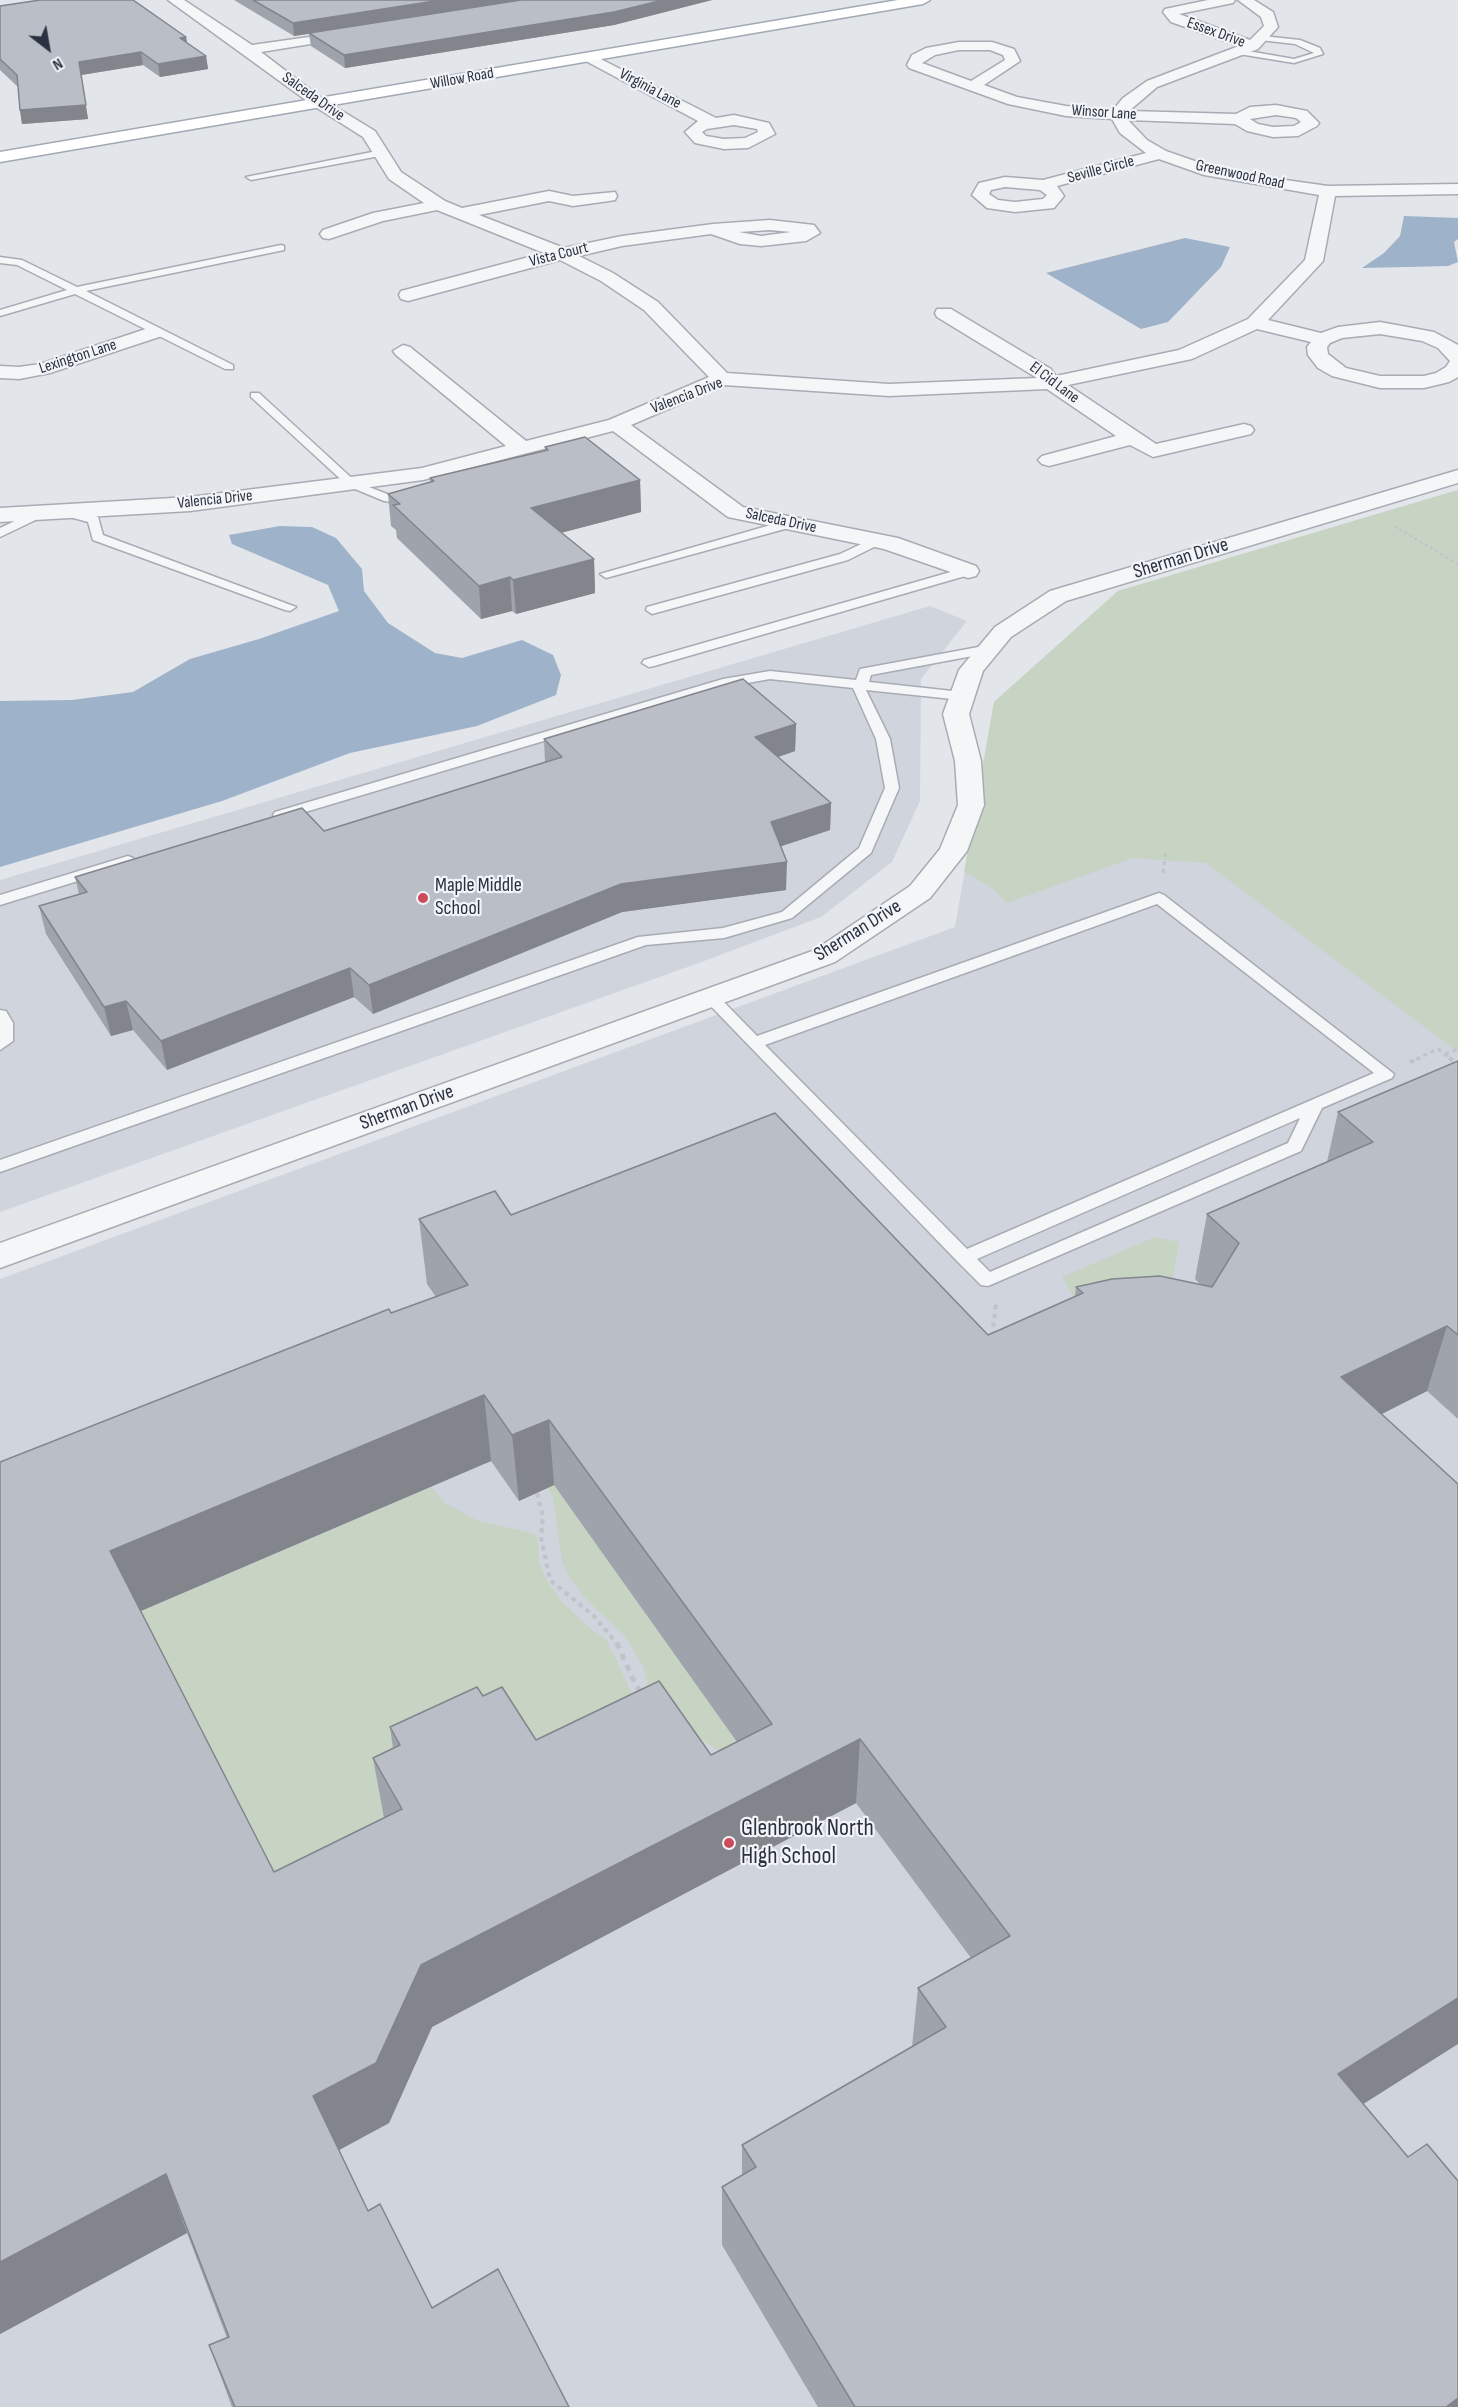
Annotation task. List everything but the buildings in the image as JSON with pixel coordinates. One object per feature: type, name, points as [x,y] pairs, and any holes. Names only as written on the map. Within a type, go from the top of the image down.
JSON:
[{"type":"main road","name":"Willow Road","points":[[0,158],[923,0]]},
{"type":"street","name":"Salceda Drive","points":[[175,0],[249,50],[319,103],[369,134],[395,175],[439,205],[562,254],[607,277],[651,306],[699,353],[721,379]]},
{"type":"street","name":"Essex Drive","points":[[1228,0],[1170,12],[1176,19],[1253,45]]},
{"type":"street","points":[[1117,115],[1128,100],[1152,84],[1253,45],[1271,27],[1268,15],[1245,0]]},
{"type":"street","points":[[249,50],[374,30]]},
{"type":"street","name":"Winsor Lane","points":[[973,86],[1013,61],[1009,52],[992,46],[959,46],[932,51],[917,58],[914,65],[1013,101],[1066,111],[1239,119]]},
{"type":"street","name":"Virginia Lane","points":[[589,57],[711,122]]},
{"type":"street","name":"Greenwood Road","points":[[1117,115],[1126,130],[1141,143],[1160,154],[1204,170],[1250,180],[1328,191],[1458,189]]},
{"type":"street","name":"Seville Circle","points":[[1042,185],[1160,154]]},
{"type":"street","name":"Valencia Drive","points":[[0,515],[190,504],[480,465],[523,449],[616,424],[721,379],[889,390],[1051,383],[1185,355],[1255,323],[1314,261],[1328,191]]},
{"type":"street","points":[[463,213],[549,196],[573,201],[609,196]]},
{"type":"street","name":"Salceda Drive","points":[[329,234],[379,217],[439,205]]},
{"type":"street","name":"Vista Court","points":[[408,295],[562,254],[622,241],[712,229]]},
{"type":"street","name":"El Cid Lane","points":[[944,313],[1044,373],[1051,383],[1153,451],[1244,430]]},
{"type":"street","points":[[1255,323],[1323,339]]},
{"type":"street","points":[[1458,359],[1456,353],[1444,344],[1404,331],[1357,329],[1323,339],[1317,347],[1318,355],[1325,364],[1339,372],[1369,380],[1424,382],[1442,378],[1454,371],[1458,364]]},
{"type":"street","name":"Lexington Lane","points":[[0,372],[19,373],[43,369],[155,332]]},
{"type":"street","points":[[403,351],[523,449]]},
{"type":"street","name":"Salceda Drive","points":[[616,424],[736,512],[890,543],[968,571]]},
{"type":"street","points":[[1049,460],[1131,438]]},
{"type":"street","name":"Sherman Drive","points":[[0,1256],[825,956],[920,892],[953,851],[971,805],[969,761],[956,714],[971,670],[1003,632],[1058,596],[1458,477]]},
{"type":"lane","points":[[1297,42],[1317,50],[1319,54],[1294,61],[1253,45],[1297,42]]},
{"type":"lane","points":[[251,177],[382,153]]},
{"type":"lane","points":[[0,313],[73,291],[281,248]]},
{"type":"lane","points":[[0,260],[19,262],[229,367]]},
{"type":"lane","points":[[255,395],[352,484],[384,497],[426,501]]},
{"type":"lane","points":[[0,533],[51,511],[94,520],[97,537],[290,607]]},
{"type":"lane","points":[[606,574],[788,524]]},
{"type":"lane","points":[[652,610],[844,557],[876,541]]},
{"type":"lane","points":[[649,663],[968,571]]},
{"type":"lane","points":[[0,1166],[644,940],[724,933],[787,915],[866,850],[892,788],[883,739],[859,691],[866,672],[989,649]]},
{"type":"lane","points":[[264,820],[723,682],[770,675],[962,696]]},
{"type":"lane","points":[[0,900],[138,858]]},
{"type":"lane","points":[[754,1043],[1159,898],[1386,1074],[964,1257]]},
{"type":"lane","points":[[712,999],[988,1280],[1295,1147],[1315,1104]]},
{"type":"lane","points":[[0,1015],[4,1023],[5,1041],[0,1045]]},
{"type":"path","points":[[1360,506],[1458,564]]},
{"type":"path","points":[[1386,1074],[1438,1049],[1458,1064]]},
{"type":"path","points":[[1445,1054],[1458,1049]]},
{"type":"path","points":[[991,1343],[996,1298]]},
{"type":"path","points":[[537,1493],[543,1516],[541,1537],[550,1580],[594,1616],[621,1648],[636,1686],[650,1701]]},
{"type":"shaded area","name":"Glenbrook North High School","points":[[1458,490],[1458,2407],[0,2407],[0,1279],[955,927],[994,702],[1118,591]]},
{"type":"shaded area","name":"Maple Middle School","points":[[930,606],[967,621],[921,679],[920,801],[892,862],[821,917],[696,964],[0,1212],[0,880]]},
{"type":"green space","points":[[1458,490],[1458,1052],[1206,863],[1133,858],[1007,903],[988,885],[964,872],[994,702],[1118,591]]},
{"type":"green space","points":[[1155,1237],[1179,1242],[1168,1305],[1079,1307],[1062,1277]]},
{"type":"green space","points":[[554,1485],[752,1763],[731,1760],[677,1722],[648,1686],[643,1666],[624,1635],[586,1599],[569,1577],[562,1561],[553,1497],[548,1488]]},
{"type":"green space","points":[[431,1487],[445,1503],[476,1520],[535,1534],[538,1540],[539,1562],[546,1579],[560,1600],[593,1631],[606,1639],[643,1716],[303,1963],[118,1621]]},
{"type":"water","points":[[1404,216],[1458,218],[1458,239],[1454,242],[1458,262],[1448,266],[1362,268],[1384,253],[1400,236]]},
{"type":"water","points":[[1185,238],[1230,247],[1221,267],[1168,322],[1141,329],[1046,273]]},
{"type":"water","points":[[280,526],[312,527],[336,538],[362,569],[364,591],[388,623],[435,653],[462,658],[522,640],[553,655],[561,675],[556,695],[477,726],[350,753],[222,801],[0,867],[0,701],[72,700],[133,692],[190,659],[259,639],[339,611],[328,585],[232,544],[229,535]]},
{"type":"place","name":"Maple Middle School","points":[[423,898]]},
{"type":"place","name":"Glenbrook North High School","points":[[729,1843]]}]
